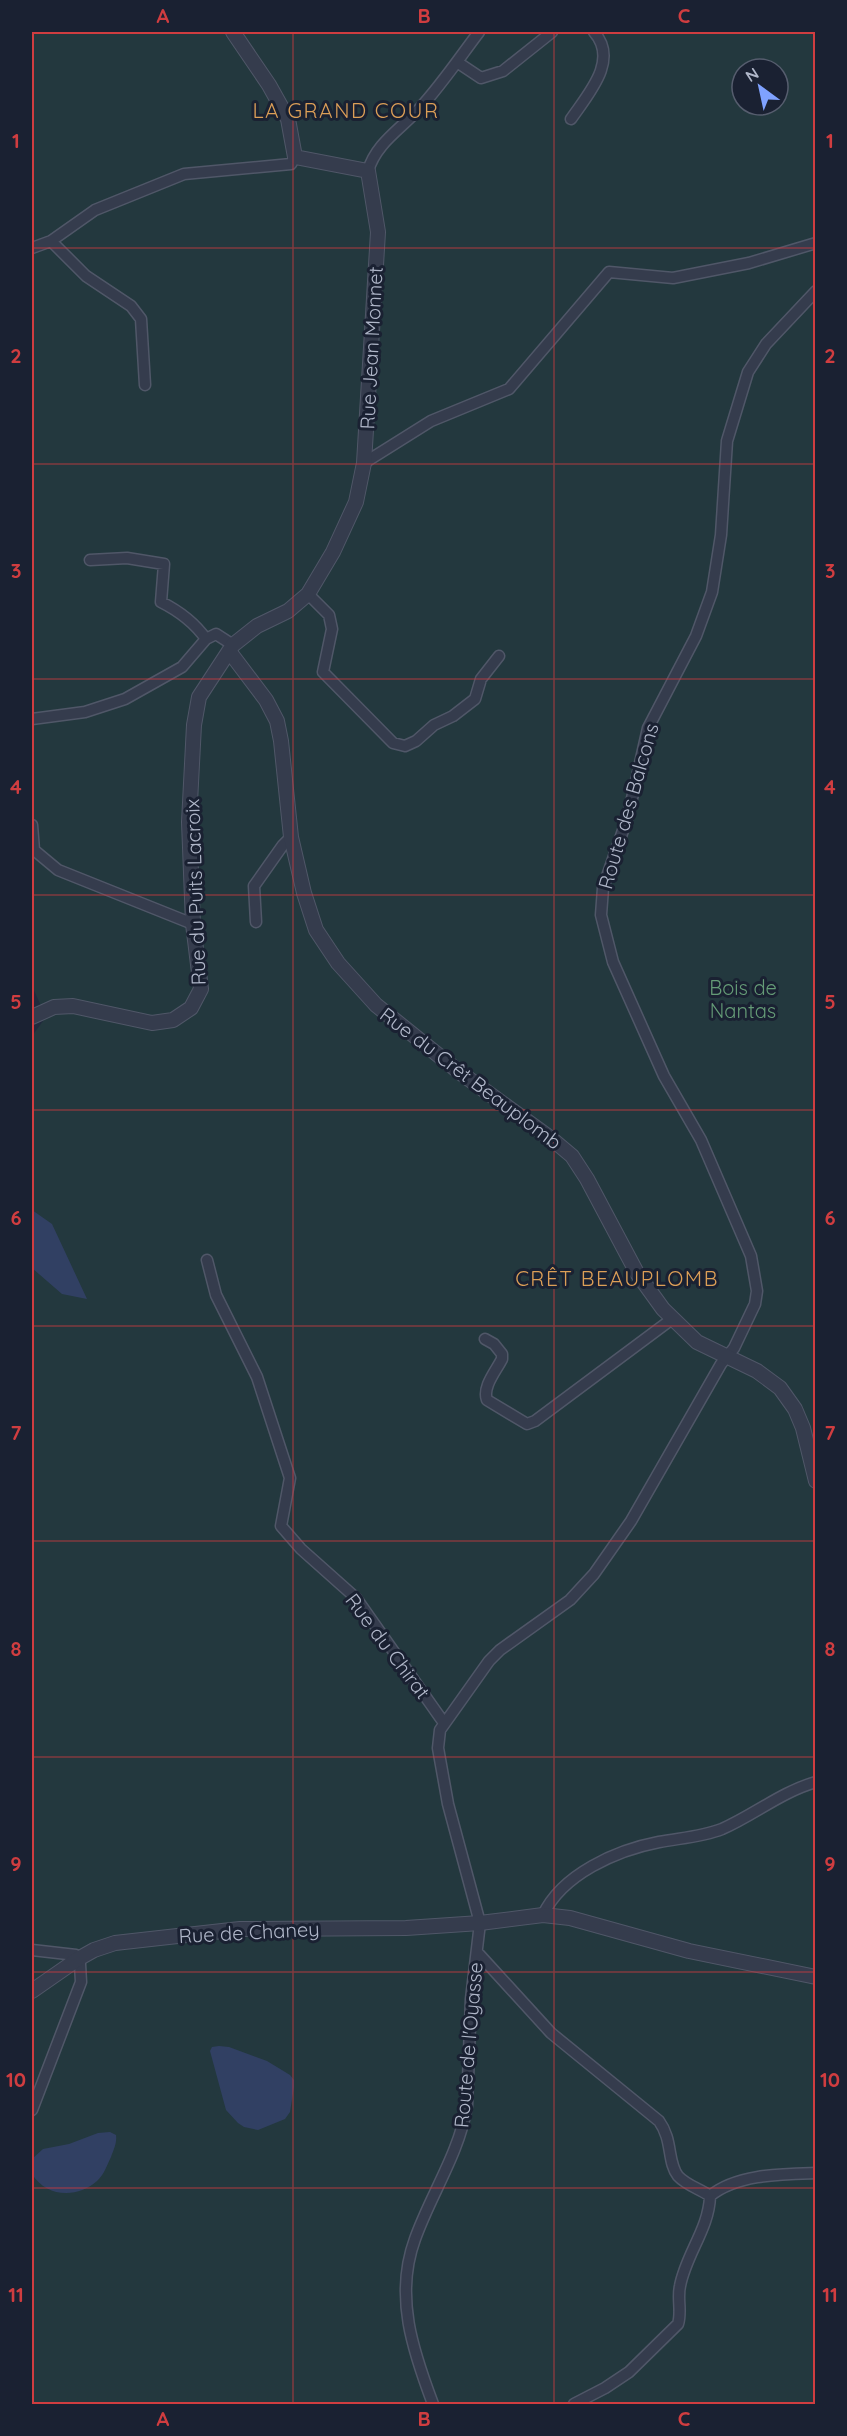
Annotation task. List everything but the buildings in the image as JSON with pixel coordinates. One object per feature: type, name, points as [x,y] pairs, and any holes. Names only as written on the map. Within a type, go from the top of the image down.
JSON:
[{"type":"street","points":[[32,248],[51,241],[95,210],[184,174],[291,164],[295,157],[288,119],[269,85],[233,32]]},
{"type":"street","points":[[295,157],[368,171],[381,144],[419,109],[479,32]]},
{"type":"street","points":[[457,62],[481,78],[503,70],[552,32]]},
{"type":"street","points":[[572,119],[595,84],[605,60],[603,42],[594,32]]},
{"type":"street","name":"Rue Jean Monnet","points":[[231,648],[257,626],[288,611],[308,594],[333,552],[356,502],[364,462],[378,232],[368,171]]},
{"type":"street","points":[[51,241],[86,276],[130,306],[141,319],[145,385]]},
{"type":"street","points":[[364,462],[431,421],[509,389],[609,272],[673,278],[749,263],[816,243]]},
{"type":"street","name":"Route des Balcons","points":[[444,1723],[489,1661],[570,1600],[594,1575],[631,1521],[738,1339],[757,1298],[751,1256],[701,1140],[664,1076],[616,970],[607,943],[601,903],[606,878],[636,789],[648,728],[696,636],[712,592],[721,535],[727,441],[748,372],[766,344],[816,291]]},
{"type":"street","points":[[90,560],[127,558],[164,564],[161,602],[175,609],[198,627],[206,639]]},
{"type":"street","points":[[308,594],[329,615],[332,629],[323,672],[393,743],[405,746],[416,741],[434,725],[453,716],[475,699],[481,679],[499,656]]},
{"type":"street","points":[[32,719],[85,712],[124,699],[182,667],[206,639],[216,634],[231,648]]},
{"type":"street","name":"Rue du Crêt Beauplomb","points":[[231,648],[266,700],[277,721],[282,741],[291,837],[304,893],[316,930],[338,963],[375,1005],[458,1071],[554,1140],[572,1156],[637,1273],[655,1300],[672,1319],[697,1342],[770,1379],[780,1388],[795,1409],[803,1428],[816,1481]]},
{"type":"street","name":"Rue du Puits Lacroix","points":[[32,1017],[54,1006],[73,1006],[152,1023],[173,1020],[191,1008],[201,990],[193,924],[189,822],[194,725],[199,696],[231,648]]},
{"type":"street","points":[[32,825],[34,849],[58,870],[193,924]]},
{"type":"street","points":[[256,922],[254,886],[291,837]]},
{"type":"street","name":"Rue du Chirat","points":[[207,1260],[216,1295],[257,1377],[290,1478],[281,1526],[301,1549],[356,1598],[444,1723]]},
{"type":"street","points":[[485,1339],[494,1344],[502,1354],[502,1359],[485,1396],[487,1400],[527,1424],[535,1421],[672,1319]]},
{"type":"street","points":[[444,1723],[438,1737],[438,1748],[447,1804],[480,1923]]},
{"type":"street","points":[[543,1915],[548,1904],[567,1883],[607,1860],[644,1845],[720,1830],[791,1791],[816,1782]]},
{"type":"street","name":"Rue de Chaney","points":[[32,1991],[78,1959],[115,1943],[240,1929],[406,1928],[480,1923],[543,1915],[570,1918],[689,1951],[816,1977]]},
{"type":"street","name":"Route de l'Oyasse","points":[[433,2404],[410,2333],[405,2302],[406,2272],[415,2239],[459,2140],[464,2122],[467,2106],[471,1999],[480,1923]]},
{"type":"street","points":[[32,1950],[76,1955],[81,1982],[32,2110]]},
{"type":"street","points":[[477,1952],[551,2033],[653,2115],[668,2136],[675,2171],[680,2178],[710,2196]]},
{"type":"street","points":[[574,2404],[629,2372],[678,2324],[680,2318],[679,2287],[706,2223],[710,2196],[725,2186],[747,2180],[816,2173]]},
{"type":"green space","name":"Bois de Nantas","points":[[32,32],[815,32],[815,2404],[32,2404],[32,1036],[46,1017],[32,986]]},
{"type":"water","points":[[32,1210],[52,1224],[87,1299],[62,1294],[32,1268]]},
{"type":"water","points":[[212,2047],[229,2047],[267,2061],[290,2075],[294,2080],[294,2087],[290,2112],[285,2119],[258,2130],[244,2127],[226,2110],[210,2051]]},
{"type":"water","points":[[110,2132],[116,2135],[116,2143],[107,2167],[102,2176],[89,2187],[71,2193],[53,2191],[38,2182],[32,2174],[32,2159],[43,2149],[69,2144],[98,2133]]},
{"type":"district","name":"LA GRAND COUR","points":[[346,110]]},
{"type":"district","name":"CRÊT BEAUPLOMB","points":[[617,1278]]}]
